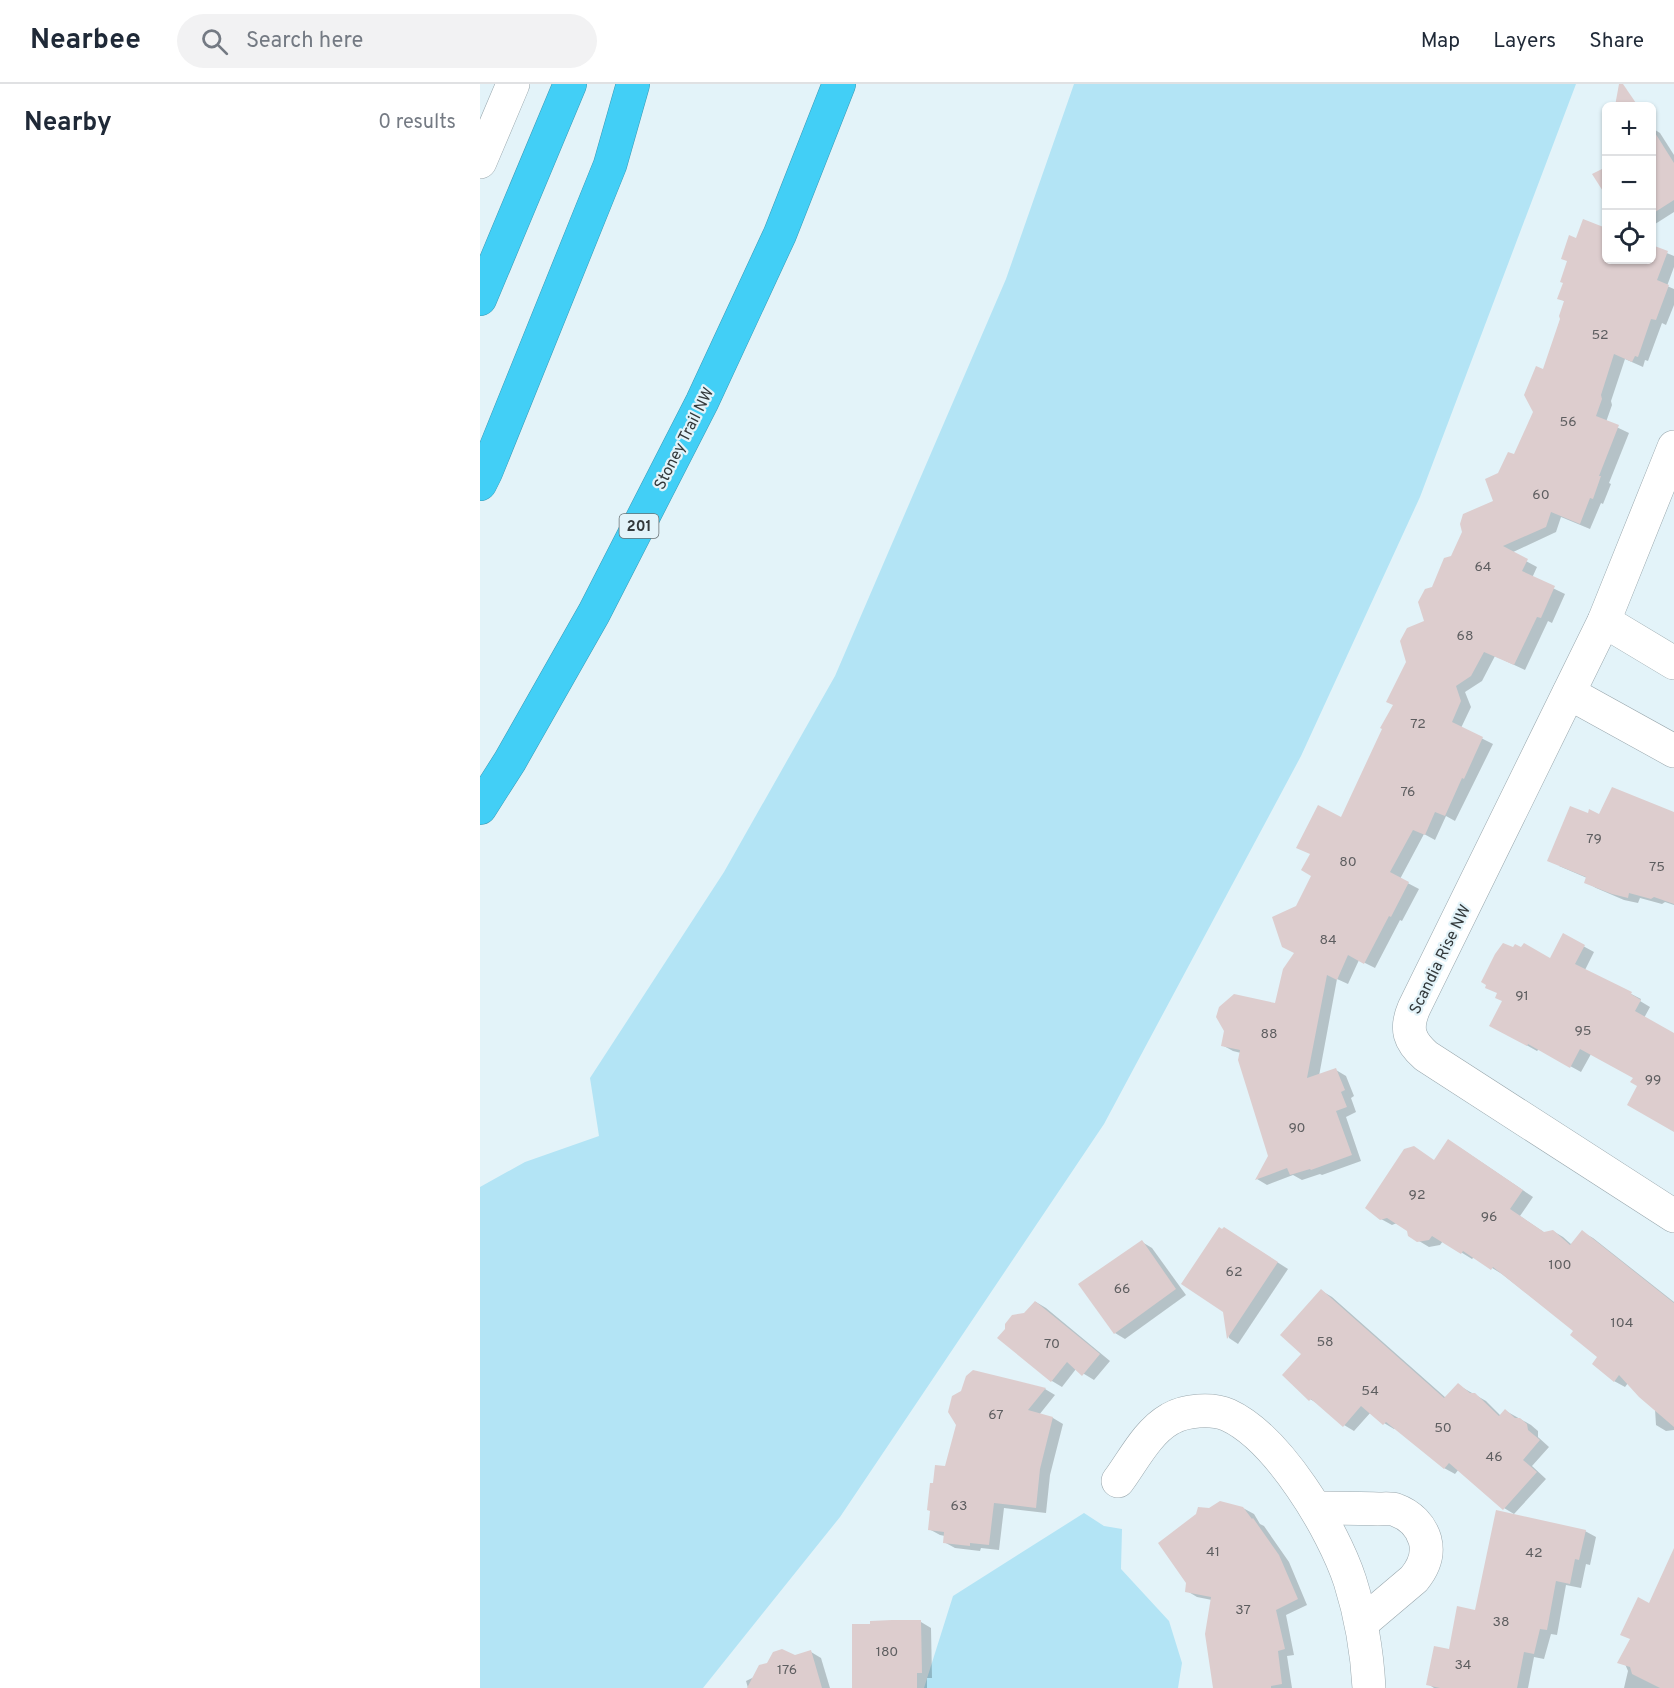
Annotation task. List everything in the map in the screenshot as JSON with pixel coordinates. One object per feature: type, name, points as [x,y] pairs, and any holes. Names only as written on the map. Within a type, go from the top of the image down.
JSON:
[{"type":"highway","points":[[480,299],[570,84]]},
{"type":"highway","points":[[480,484],[610,165],[633,84]]},
{"type":"highway","name":"Stoney Trail NW","points":[[480,808],[510,761],[594,613],[702,402],[780,234],[839,84]]},
{"type":"street","points":[[480,162],[513,84]]},
{"type":"street","name":"Scandia Rise NW","points":[[1674,447],[1604,621],[1414,1008],[1410,1017],[1409,1031],[1413,1044],[1426,1056],[1674,1216]]},
{"type":"street","points":[[1604,621],[1674,663]]},
{"type":"street","points":[[1569,693],[1674,751]]},
{"type":"street","points":[[1118,1481],[1154,1431],[1171,1418],[1206,1411],[1225,1413],[1243,1422],[1262,1440],[1300,1484],[1316,1508],[1334,1543],[1350,1580],[1362,1623],[1369,1688]]},
{"type":"street","points":[[1316,1508],[1395,1509],[1418,1525],[1424,1538],[1425,1560],[1414,1580],[1362,1623]]},
{"type":"shaded area","points":[[1074,84],[1576,84],[1420,497],[1301,756],[1104,1124],[840,1517],[703,1688],[480,1688],[480,1187],[525,1162],[599,1136],[590,1078],[724,872],[835,676],[1006,279]]},
{"type":"shaded area","points":[[1084,1513],[1104,1526],[1122,1529],[1121,1569],[1169,1621],[1182,1663],[1178,1688],[924,1688],[953,1596]]},
{"type":"building","points":[[1619,84],[1623,84],[1635,102],[1616,102]]},
{"type":"building","points":[[1656,134],[1674,163],[1674,200],[1656,211]]},
{"type":"building","points":[[1602,169],[1602,190],[1592,174]]},
{"type":"building","points":[[1583,219],[1602,226],[1602,264],[1656,264],[1656,246],[1668,251],[1657,280],[1669,285],[1656,320],[1651,319],[1638,357],[1635,356],[1632,362],[1614,354],[1596,416],[1619,425],[1599,476],[1601,476],[1593,499],[1590,498],[1580,524],[1551,512],[1546,527],[1503,546],[1528,559],[1522,571],[1555,586],[1541,618],[1537,617],[1514,665],[1484,652],[1471,676],[1456,686],[1461,701],[1452,722],[1483,737],[1464,779],[1462,778],[1445,816],[1435,812],[1425,835],[1413,830],[1390,872],[1409,882],[1364,964],[1348,955],[1337,980],[1327,975],[1307,1078],[1336,1068],[1345,1090],[1341,1092],[1347,1107],[1336,1111],[1352,1155],[1311,1170],[1290,1175],[1287,1168],[1255,1180],[1268,1156],[1238,1060],[1240,1050],[1221,1046],[1224,1031],[1216,1017],[1219,1007],[1234,994],[1275,1003],[1283,969],[1294,953],[1282,947],[1272,917],[1296,906],[1311,876],[1301,870],[1310,854],[1296,848],[1318,805],[1341,817],[1382,729],[1380,728],[1393,705],[1386,702],[1406,662],[1400,641],[1407,628],[1424,621],[1418,602],[1425,589],[1432,587],[1444,558],[1451,556],[1462,532],[1460,524],[1463,514],[1493,501],[1485,479],[1498,473],[1508,452],[1514,454],[1533,412],[1524,395],[1536,366],[1543,369],[1560,319],[1564,301],[1557,299],[1567,261],[1561,259],[1569,235],[1576,238]]},
{"type":"building","points":[[1612,787],[1674,812],[1674,904],[1654,897],[1651,899],[1629,893],[1628,898],[1612,894],[1584,883],[1586,877],[1547,861],[1570,806],[1588,813],[1589,809],[1599,814]]},
{"type":"building","points":[[1563,933],[1585,945],[1575,964],[1632,992],[1631,994],[1641,1000],[1635,1011],[1674,1033],[1674,1132],[1627,1105],[1637,1086],[1630,1082],[1633,1078],[1580,1049],[1570,1068],[1528,1044],[1527,1046],[1489,1026],[1502,1001],[1495,998],[1497,993],[1485,988],[1486,985],[1481,982],[1503,943],[1521,947],[1524,943],[1550,958]]},
{"type":"building","points":[[1448,1139],[1523,1190],[1510,1209],[1544,1232],[1553,1230],[1570,1245],[1582,1230],[1674,1303],[1674,1427],[1639,1397],[1619,1375],[1614,1382],[1592,1364],[1597,1357],[1570,1335],[1573,1331],[1493,1267],[1491,1270],[1463,1251],[1461,1254],[1432,1236],[1429,1240],[1417,1242],[1408,1236],[1407,1231],[1387,1218],[1380,1220],[1365,1208],[1404,1149],[1414,1146],[1434,1160]]},
{"type":"building","points":[[1219,1227],[1222,1229],[1224,1227],[1278,1262],[1227,1339],[1223,1312],[1181,1284]]},
{"type":"building","points":[[1142,1240],[1176,1289],[1114,1334],[1078,1284]]},
{"type":"building","points":[[1321,1289],[1444,1398],[1458,1383],[1470,1393],[1475,1393],[1499,1416],[1505,1409],[1515,1418],[1520,1418],[1527,1424],[1528,1430],[1540,1440],[1523,1460],[1537,1472],[1503,1510],[1449,1463],[1444,1469],[1386,1422],[1383,1425],[1361,1406],[1343,1427],[1311,1399],[1309,1401],[1282,1375],[1301,1354],[1280,1335]]},
{"type":"building","points":[[1035,1301],[1100,1354],[1082,1376],[1067,1362],[1051,1382],[997,1338],[1012,1315],[1024,1313]]},
{"type":"building","points":[[973,1370],[1046,1388],[1028,1410],[1053,1417],[1040,1469],[1036,1508],[994,1503],[989,1545],[970,1543],[970,1546],[943,1543],[944,1532],[928,1530],[930,1511],[927,1510],[935,1465],[945,1466],[956,1425],[948,1412],[952,1396],[961,1391],[966,1376]]},
{"type":"building","points":[[1220,1501],[1243,1507],[1253,1518],[1279,1555],[1298,1599],[1276,1610],[1285,1649],[1278,1651],[1282,1684],[1271,1686],[1271,1688],[1213,1688],[1205,1634],[1211,1597],[1185,1592],[1186,1583],[1158,1543],[1196,1514],[1198,1507],[1209,1508]]},
{"type":"building","points":[[1496,1510],[1586,1530],[1579,1560],[1575,1559],[1570,1584],[1556,1581],[1547,1630],[1540,1629],[1534,1654],[1524,1652],[1517,1688],[1440,1688],[1426,1685],[1434,1646],[1449,1649],[1457,1606],[1475,1610]]},
{"type":"building","points":[[1674,1548],[1674,1688],[1660,1688],[1632,1674],[1630,1667],[1617,1663],[1630,1639],[1620,1635],[1638,1597],[1649,1603]]},
{"type":"building","points":[[921,1620],[922,1673],[917,1673],[917,1688],[852,1688],[852,1624]]},
{"type":"building","points":[[782,1649],[795,1655],[811,1650],[822,1688],[747,1688],[759,1665],[767,1663],[773,1652]]}]
